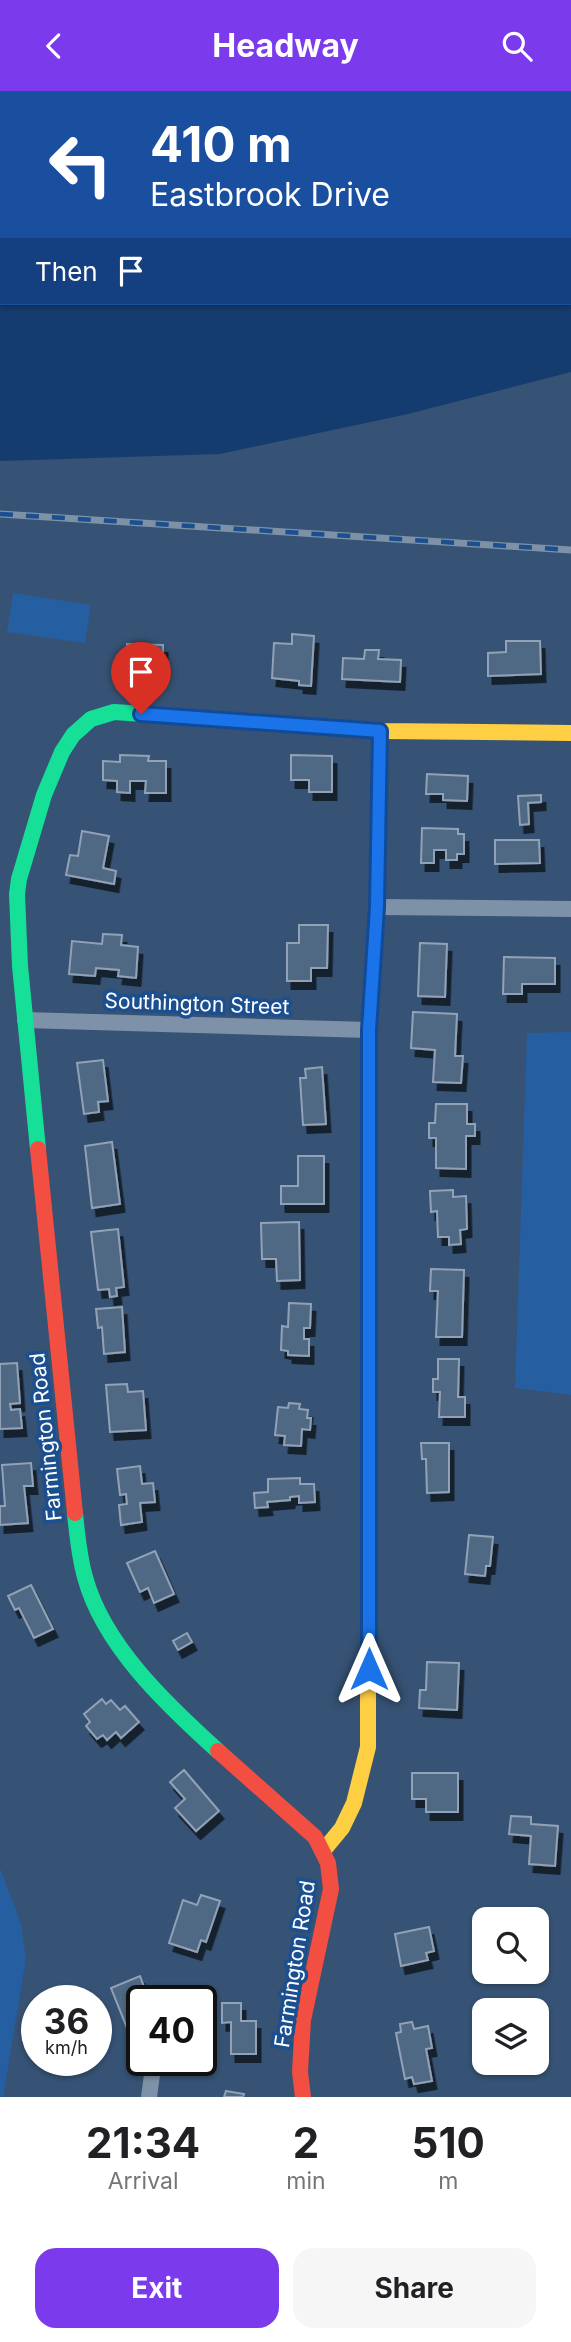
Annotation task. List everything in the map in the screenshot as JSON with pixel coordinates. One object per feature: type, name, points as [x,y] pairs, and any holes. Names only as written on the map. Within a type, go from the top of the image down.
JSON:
[{"type":"street","name":"Farmington Road","points":[[303,2097],[300,2067],[304,2017],[331,1889],[331,1875],[323,1851],[304,1827],[201,1738],[150,1686],[117,1643],[98,1612],[85,1578],[78,1543],[25,1020],[17,894],[19,879],[58,758],[65,744],[85,722],[99,714],[114,712],[380,731]]},
{"type":"street","points":[[323,1851],[338,1836],[354,1807],[361,1789],[368,1747],[369,1030],[377,907],[380,731],[571,733]]},
{"type":"street","points":[[377,907],[571,909]]},
{"type":"street","name":"Southington Street","points":[[25,1020],[369,1030]]},
{"type":"street","points":[[149,2097],[152,2076]]},
{"type":"shaded area","points":[[0,305],[571,305],[571,372],[408,414],[220,454],[0,461]]},
{"type":"shaded area","points":[[13,593],[91,605],[85,643],[7,632]]},
{"type":"shaded area","points":[[571,1032],[571,1395],[515,1388],[527,1033]]},
{"type":"shaded area","points":[[0,1868],[21,1924],[26,1958],[3,2097],[0,2097]]},
{"type":"building","points":[[292,634],[314,636],[311,686],[299,685],[299,681],[272,678],[274,643],[292,644]]},
{"type":"building","points":[[506,641],[540,641],[541,674],[488,676],[488,653],[506,652]]},
{"type":"building","points":[[127,644],[163,645],[163,667],[127,667]]},
{"type":"building","points":[[365,650],[379,650],[378,659],[401,660],[400,682],[342,679],[343,658],[364,659]]},
{"type":"building","points":[[120,755],[149,756],[148,761],[166,761],[166,793],[145,793],[146,781],[130,781],[130,793],[117,792],[117,781],[103,780],[103,761],[120,762]]},
{"type":"building","points":[[291,755],[332,756],[332,792],[309,792],[309,780],[291,780]]},
{"type":"building","points":[[427,774],[468,776],[467,801],[443,800],[443,794],[426,794]]},
{"type":"building","points":[[541,795],[541,802],[528,803],[529,824],[520,825],[518,796]]},
{"type":"building","points":[[422,828],[458,829],[458,834],[464,834],[464,854],[457,854],[457,860],[446,860],[446,850],[434,850],[434,863],[421,863]]},
{"type":"building","points":[[82,831],[109,836],[103,868],[116,871],[114,884],[66,875],[70,855],[78,856]]},
{"type":"building","points":[[495,840],[539,840],[540,863],[495,864]]},
{"type":"building","points":[[299,925],[328,925],[327,968],[311,968],[311,981],[287,981],[287,943],[299,943]]},
{"type":"building","points":[[103,934],[122,935],[121,945],[138,947],[136,978],[118,976],[119,970],[96,968],[95,976],[69,974],[72,941],[102,944]]},
{"type":"building","points":[[420,943],[447,944],[445,997],[418,996]]},
{"type":"building","points":[[504,957],[555,958],[555,984],[522,984],[522,994],[503,994]]},
{"type":"building","points":[[413,1012],[457,1014],[455,1056],[463,1056],[461,1083],[433,1082],[435,1050],[411,1048]]},
{"type":"building","points":[[103,1060],[108,1101],[98,1102],[99,1112],[84,1114],[77,1063]]},
{"type":"building","points":[[322,1067],[326,1124],[303,1125],[300,1078],[306,1078],[305,1069]]},
{"type":"building","points":[[436,1104],[467,1104],[467,1124],[475,1124],[475,1136],[466,1136],[466,1169],[436,1168],[436,1138],[429,1138],[429,1123],[435,1123]]},
{"type":"building","points":[[112,1142],[120,1204],[92,1208],[85,1146]]},
{"type":"building","points":[[298,1156],[324,1156],[324,1204],[281,1204],[281,1186],[298,1186]]},
{"type":"building","points":[[453,1190],[453,1197],[466,1196],[467,1229],[460,1230],[461,1244],[449,1245],[449,1237],[438,1237],[437,1211],[431,1212],[430,1191]]},
{"type":"building","points":[[299,1222],[300,1280],[277,1281],[276,1259],[262,1259],[261,1223]]},
{"type":"building","points":[[118,1229],[124,1287],[116,1288],[117,1296],[110,1297],[109,1289],[98,1290],[91,1232]]},
{"type":"building","points":[[431,1269],[464,1270],[462,1337],[436,1337],[438,1291],[430,1291]]},
{"type":"building","points":[[289,1303],[311,1304],[310,1328],[304,1328],[304,1339],[309,1339],[309,1356],[288,1355],[288,1351],[281,1350],[282,1326],[288,1327]]},
{"type":"building","points":[[122,1307],[125,1352],[104,1354],[102,1327],[98,1328],[96,1309]]},
{"type":"building","points":[[438,1359],[459,1359],[458,1397],[465,1397],[465,1417],[439,1417],[440,1392],[433,1392],[433,1379],[438,1379]]},
{"type":"building","points":[[17,1363],[20,1403],[10,1404],[11,1410],[20,1409],[22,1428],[0,1429],[0,1364]]},
{"type":"building","points":[[127,1384],[128,1392],[143,1391],[146,1430],[110,1432],[106,1385]]},
{"type":"building","points":[[289,1403],[300,1404],[299,1409],[308,1410],[307,1418],[311,1418],[310,1430],[302,1429],[301,1446],[284,1445],[285,1436],[275,1435],[278,1407],[288,1408]]},
{"type":"building","points":[[421,1443],[449,1443],[449,1492],[427,1493],[426,1459],[422,1459]]},
{"type":"building","points":[[31,1463],[33,1486],[24,1486],[28,1523],[0,1525],[0,1506],[5,1506],[2,1465]]},
{"type":"building","points":[[140,1466],[142,1484],[153,1483],[155,1502],[140,1503],[142,1522],[121,1525],[119,1505],[127,1504],[126,1494],[120,1495],[117,1469]]},
{"type":"building","points":[[300,1478],[300,1484],[314,1484],[315,1502],[299,1503],[299,1496],[290,1497],[290,1500],[267,1502],[268,1507],[255,1508],[254,1493],[268,1492],[268,1479]]},
{"type":"building","points":[[469,1535],[493,1537],[490,1566],[486,1566],[485,1576],[465,1574]]},
{"type":"building","points":[[155,1551],[174,1594],[154,1603],[148,1588],[140,1592],[127,1563]]},
{"type":"building","points":[[31,1585],[53,1629],[34,1638],[19,1608],[15,1610],[8,1596]]},
{"type":"building","points":[[187,1633],[192,1642],[178,1650],[173,1641]]},
{"type":"building","points":[[427,1662],[459,1663],[457,1710],[419,1708],[420,1690],[426,1690]]},
{"type":"building","points":[[102,1699],[106,1704],[111,1700],[120,1710],[125,1706],[139,1722],[121,1738],[116,1732],[107,1740],[103,1735],[97,1739],[86,1726],[90,1722],[84,1714]]},
{"type":"building","points":[[184,1770],[219,1811],[196,1831],[175,1808],[185,1799],[170,1782]]},
{"type":"building","points":[[412,1773],[458,1773],[458,1812],[426,1812],[426,1799],[412,1799]]},
{"type":"building","points":[[511,1816],[531,1817],[531,1824],[558,1826],[555,1866],[529,1864],[531,1836],[509,1834]]},
{"type":"building","points":[[201,1895],[220,1901],[206,1942],[201,1940],[197,1952],[169,1943],[183,1900],[197,1905]]},
{"type":"building","points":[[429,1927],[434,1951],[426,1953],[428,1960],[401,1966],[395,1934]]},
{"type":"building","points":[[140,1976],[143,1985],[126,1985],[126,2026],[112,1990],[112,1988]]},
{"type":"building","points":[[222,2003],[241,2003],[241,2021],[256,2021],[256,2054],[231,2054],[231,2022],[222,2023]]},
{"type":"building","points":[[412,2022],[414,2029],[428,2026],[432,2048],[426,2049],[432,2081],[414,2084],[412,2077],[405,2079],[396,2033],[401,2032],[400,2024]]},
{"type":"building","points":[[226,2091],[244,2094],[243,2097],[224,2097]]},
{"type":"railway","points":[[0,514],[571,550]]},
{"type":"traffic: fast","points":[[38,1149],[20,966],[17,894],[44,795],[62,752],[73,735],[91,719],[114,712],[189,717]]},
{"type":"traffic: fast","points":[[369,1138],[369,1030],[377,907],[380,731]]},
{"type":"traffic: fast","points":[[75,1513],[85,1577],[106,1626],[158,1694],[218,1751]]},
{"type":"traffic: slow","points":[[189,717],[380,731],[571,733]]},
{"type":"traffic: slow","points":[[323,1851],[342,1828],[354,1803],[368,1747],[368,1431]]},
{"type":"traffic: jam","points":[[368,1431],[369,1138]]},
{"type":"traffic: jam","points":[[38,1149],[75,1513]]},
{"type":"traffic: jam","points":[[218,1751],[315,1837],[328,1863],[331,1889],[303,2020],[300,2072],[303,2097]]},
{"type":"route","points":[[141,714],[380,731],[377,907],[369,1030],[369,1669]]}]
